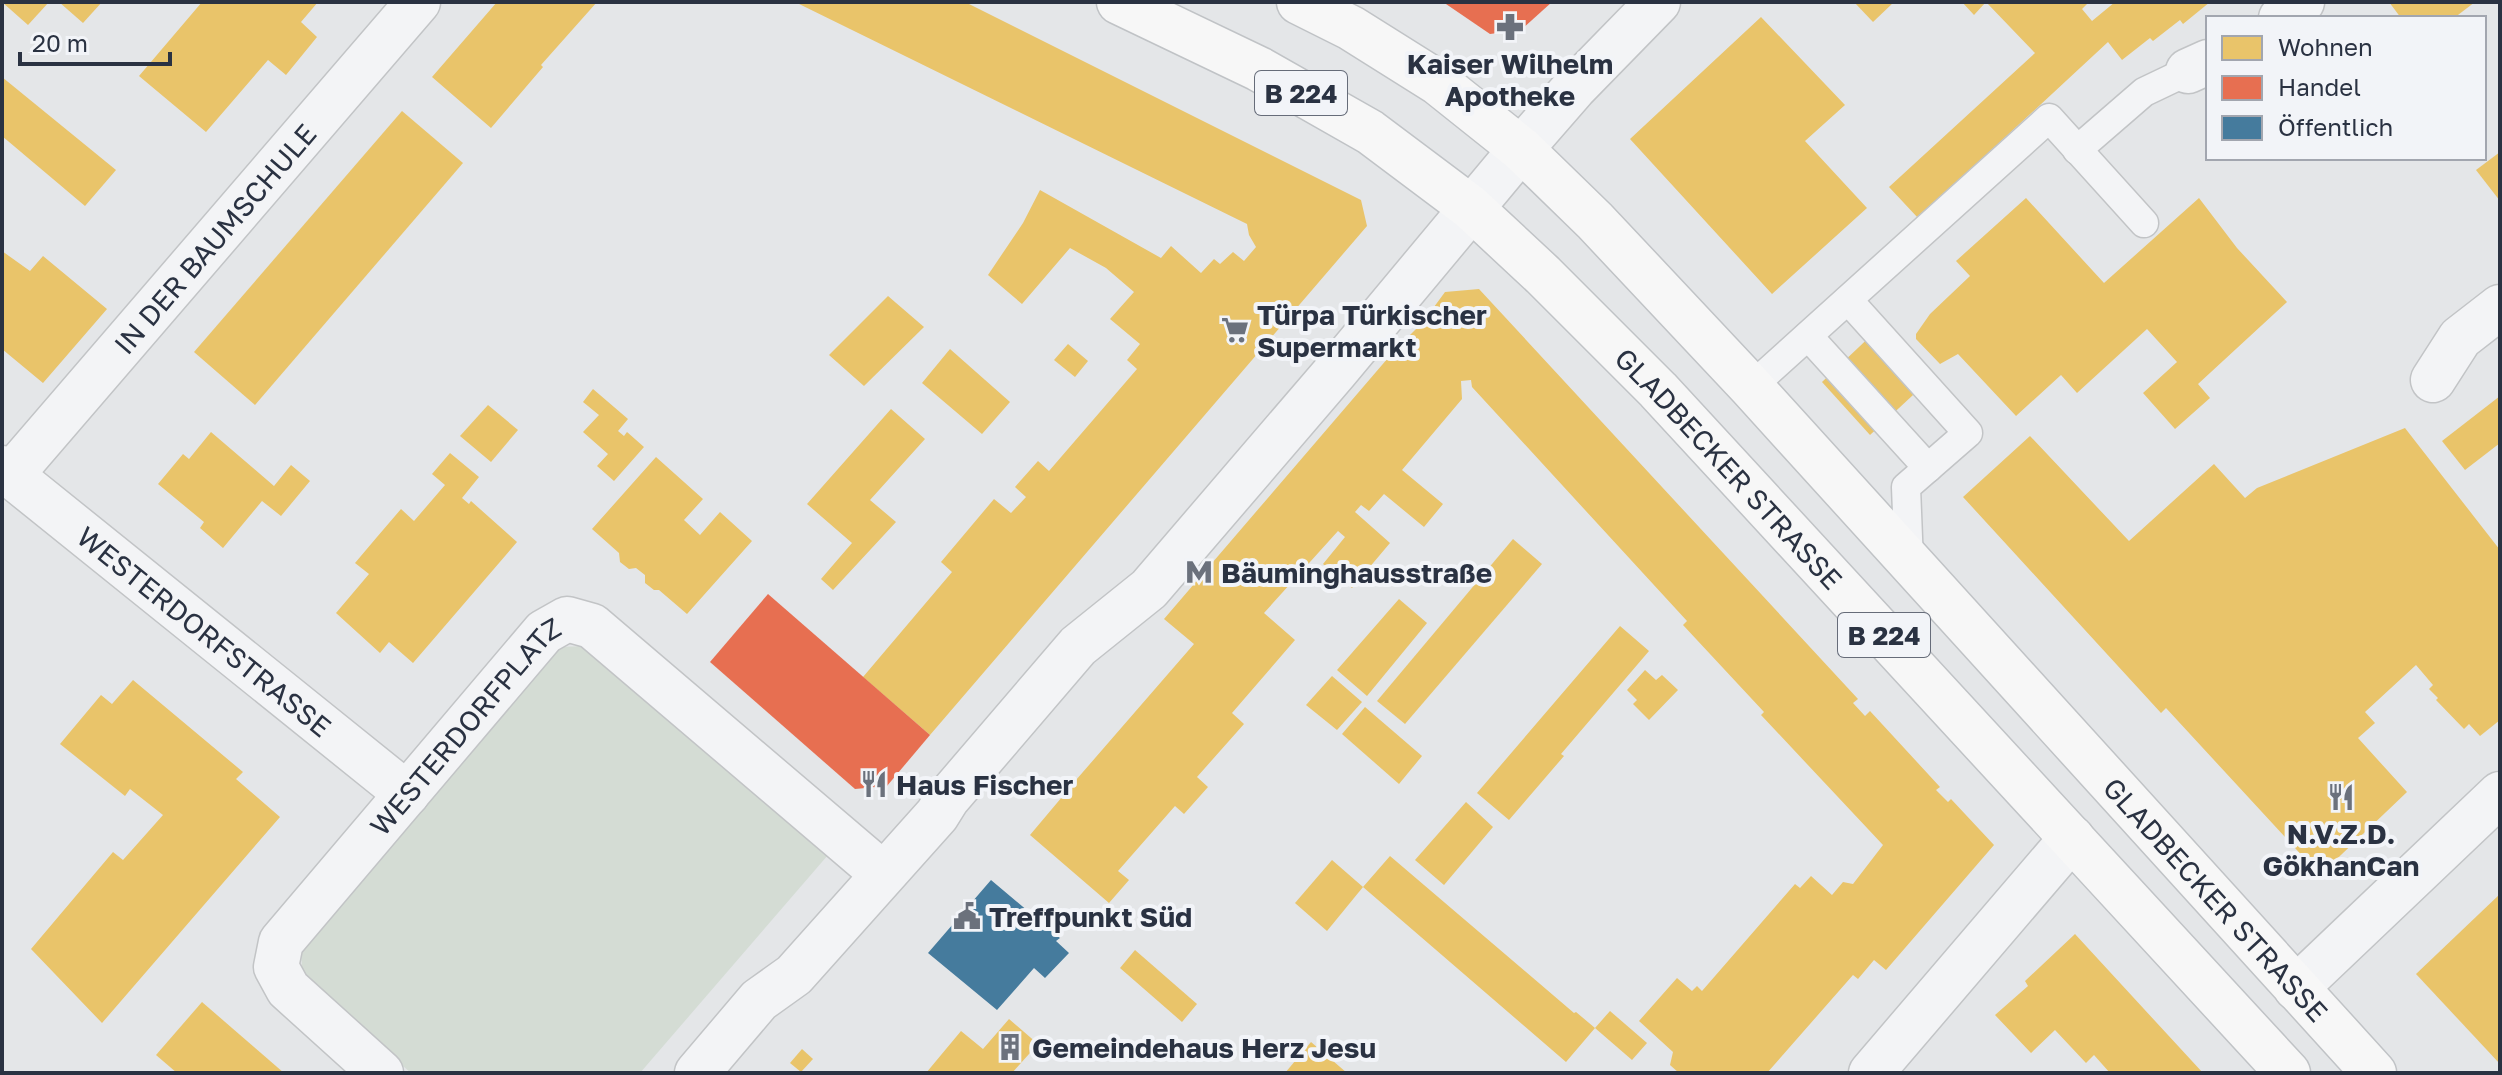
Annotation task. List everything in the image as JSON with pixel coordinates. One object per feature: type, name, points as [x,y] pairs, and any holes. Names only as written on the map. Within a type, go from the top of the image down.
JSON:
[{"type":"main road","name":"GLADBECKER STRASSE","points":[[1119,2],[1259,69],[1370,132],[1470,207],[1658,390],[2288,1073]]},
{"type":"main road","name":"GLADBECKER STRASSE","points":[[1299,2],[1351,28],[1437,82],[1521,149],[1595,221],[1751,387],[2374,1073]]},
{"type":"street","name":"IN DER BAUMSCHULE","points":[[6,472],[418,2]]},
{"type":"street","points":[[697,1073],[759,1000],[794,975],[937,815],[947,799],[1078,646],[1149,589],[1336,371],[1470,207],[1574,88],[1658,2]]},
{"type":"street","points":[[2284,16],[2302,2]]},
{"type":"street","points":[[2433,380],[2460,338],[2500,307]]},
{"type":"street","name":"WESTERDORFSTRASSE","points":[[6,472],[407,794]]},
{"type":"street","name":"WESTERDORFPLATZ","points":[[381,1073],[288,989],[276,967],[281,942],[544,632],[567,619],[592,626],[883,874]]},
{"type":"street","points":[[2296,988],[2500,794]]},
{"type":"street","points":[[1871,1073],[2072,838]]},
{"type":"lane","points":[[2077,150],[2144,92],[2198,67]]},
{"type":"lane","points":[[1751,387],[2049,118],[2144,223]]},
{"type":"lane","points":[[1848,300],[1968,433],[1906,487],[1909,563]]},
{"type":"lane","points":[[1808,336],[1928,468]]},
{"type":"shaded area","points":[[586,646],[828,855],[640,1073],[411,1073],[303,979],[300,943],[558,647]]},
{"type":"building: Wohnen","points":[[2,2],[49,2],[28,25]]},
{"type":"building: Wohnen","points":[[59,2],[102,2],[83,23]]},
{"type":"building: Wohnen","points":[[202,2],[318,2],[301,22],[317,37],[286,75],[268,60],[206,132],[139,76]]},
{"type":"building: Wohnen","points":[[497,2],[597,2],[491,128],[432,77]]},
{"type":"building: Wohnen","points":[[795,2],[965,2],[1361,200],[1367,226],[930,735],[863,677],[952,572],[941,562],[994,499],[1011,513],[1026,497],[1015,487],[1038,461],[1049,471],[1137,369],[1127,360],[1140,344],[1110,319],[1134,292],[1106,268],[1070,248],[1022,304],[988,275],[1023,223],[1040,190],[1161,258],[1171,246],[1201,273],[1214,259],[1220,264],[1233,252],[1244,261],[1256,247],[1247,224]]},
{"type":"building: Wohnen","points":[[1854,2],[1894,2],[1873,22]]},
{"type":"building: Wohnen","points":[[1962,2],[1986,2],[1974,15]]},
{"type":"building: Wohnen","points":[[1986,2],[2089,2],[2082,9],[2092,21],[2115,2],[2210,2],[2183,24],[2180,20],[2122,60],[2108,42],[1918,218],[1889,187],[2035,53]]},
{"type":"building: Wohnen","points":[[2389,2],[2475,2],[2457,16],[2400,16]]},
{"type":"building: Wohnen","points":[[1761,17],[1845,105],[1805,141],[1867,208],[1772,294],[1630,139]]},
{"type":"building: Wohnen","points":[[2,77],[116,170],[85,206],[2,136]]},
{"type":"building: Wohnen","points":[[402,111],[463,163],[255,405],[194,352]]},
{"type":"building: Wohnen","points":[[2500,152],[2500,201],[2476,170]]},
{"type":"building: Wohnen","points":[[2026,198],[2104,283],[2199,198],[2237,248],[2287,302],[2198,384],[2210,398],[2175,429],[2143,393],[2177,362],[2147,329],[2077,393],[2061,375],[2016,416],[1958,354],[1940,364],[1916,339],[1916,334],[1930,314],[1970,276],[1956,261]]},
{"type":"building: Wohnen","points":[[2,251],[30,271],[43,256],[107,309],[43,383],[2,349]]},
{"type":"building: Wohnen","points":[[1479,289],[1858,699],[1853,703],[1865,716],[1870,711],[1940,787],[1936,790],[1948,802],[1951,799],[1994,845],[1886,970],[1874,960],[1858,979],[1853,975],[1767,1073],[1679,1073],[1670,1065],[1673,1052],[1639,1021],[1677,978],[1692,991],[1697,986],[1702,991],[1795,884],[1800,888],[1811,876],[1832,895],[1843,882],[1853,884],[1883,845],[1761,715],[1764,712],[1683,625],[1687,621],[1472,387],[1471,380],[1461,381],[1462,399],[1402,470],[1443,504],[1424,527],[1384,494],[1369,511],[1361,505],[1355,512],[1390,543],[1352,588],[1323,564],[1345,537],[1338,531],[1264,613],[1295,640],[1232,713],[1244,724],[1197,777],[1208,787],[1184,814],[1175,806],[1118,871],[1129,880],[1109,903],[1030,835],[1074,778],[1076,780],[1194,644],[1164,619],[1394,351],[1423,322],[1445,292]]},
{"type":"building: Wohnen","points":[[888,296],[924,327],[864,386],[829,355]]},
{"type":"building: Wohnen","points":[[1878,329],[1927,382],[1870,435],[1822,382]]},
{"type":"building: Wohnen","points":[[1068,344],[1088,361],[1075,377],[1054,360]]},
{"type":"building: Wohnen","points":[[950,349],[1010,402],[982,434],[922,383]]},
{"type":"building: Wohnen","points":[[593,389],[628,419],[618,431],[624,436],[627,432],[644,447],[614,481],[597,466],[608,454],[583,432],[599,415],[583,402]]},
{"type":"building: Wohnen","points":[[2500,396],[2500,443],[2465,470],[2442,441]]},
{"type":"building: Wohnen","points":[[488,405],[518,430],[491,462],[460,436]]},
{"type":"building: Wohnen","points":[[891,409],[925,439],[870,500],[896,522],[833,590],[821,579],[852,543],[807,504]]},
{"type":"building: Wohnen","points":[[2405,428],[2500,550],[2500,720],[2480,736],[2469,724],[2464,729],[2436,700],[2438,698],[2429,689],[2433,685],[2416,665],[2365,712],[2375,723],[2358,738],[2407,792],[2320,875],[2166,708],[2161,713],[1963,497],[2030,436],[2129,541],[2214,464],[2245,498],[2257,488]]},
{"type":"building: Wohnen","points":[[211,432],[274,486],[291,465],[310,481],[281,516],[262,501],[223,548],[200,528],[204,522],[158,484],[183,454],[189,459]]},
{"type":"building: Wohnen","points":[[450,453],[479,477],[462,498],[469,504],[471,501],[517,542],[413,663],[389,642],[380,653],[336,613],[369,574],[355,563],[377,537],[401,509],[414,521],[445,485],[432,474]]},
{"type":"building: Wohnen","points":[[656,457],[703,499],[684,520],[700,535],[720,512],[752,541],[687,614],[659,590],[645,583],[645,575],[636,568],[629,569],[620,562],[619,553],[592,529]]},
{"type":"building: Wohnen","points":[[1513,539],[1542,564],[1405,724],[1377,701]]},
{"type":"building: Wohnen","points":[[1399,599],[1427,623],[1367,696],[1337,670]]},
{"type":"building: Wohnen","points":[[1620,626],[1649,651],[1509,820],[1477,793]]},
{"type":"building: Wohnen","points":[[1645,670],[1656,680],[1662,675],[1678,690],[1649,720],[1633,704],[1637,700],[1627,690]]},
{"type":"building: Wohnen","points":[[1332,676],[1362,702],[1337,730],[1306,705]]},
{"type":"building: Wohnen","points":[[133,680],[243,772],[236,779],[280,817],[102,1023],[31,949],[113,852],[123,860],[163,815],[130,789],[125,796],[60,744],[101,695],[112,704]]},
{"type":"building: Wohnen","points":[[1365,707],[1422,756],[1399,784],[1342,734]]},
{"type":"building: Wohnen","points":[[1466,802],[1493,827],[1444,885],[1415,860]]},
{"type":"building: Wohnen","points":[[1390,856],[1595,1028],[1566,1062],[1363,887]]},
{"type":"building: Wohnen","points":[[1332,860],[1363,887],[1327,931],[1295,903]]},
{"type":"building: Wohnen","points":[[2500,894],[2500,1064],[2416,974]]},
{"type":"building: Wohnen","points":[[2075,934],[2203,1073],[2110,1073],[2094,1055],[2086,1063],[2055,1030],[2031,1053],[1995,1015],[2028,986],[2025,981]]},
{"type":"building: Wohnen","points":[[1135,950],[1197,1004],[1182,1022],[1120,968]]},
{"type":"building: Wohnen","points":[[202,1002],[284,1073],[177,1073],[156,1055]]},
{"type":"building: Wohnen","points":[[1610,1011],[1647,1043],[1632,1060],[1595,1028]]},
{"type":"building: Wohnen","name":"Gemeindehaus Herz Jesu","points":[[1009,1019],[1038,1044],[1012,1073],[926,1073],[961,1031],[983,1049]]},
{"type":"building: Wohnen","points":[[1311,1042],[1347,1073],[1285,1073]]},
{"type":"building: Wohnen","points":[[802,1049],[813,1059],[801,1072],[790,1063]]},
{"type":"building: Handel","points":[[1443,2],[1552,2],[1521,30],[1490,34]]},
{"type":"building: Handel","points":[[768,594],[930,735],[887,786],[855,789],[710,662]]},
{"type":"building: Öffentlich","points":[[991,880],[1060,938],[1056,941],[1069,953],[1045,978],[1034,968],[997,1010],[928,953]]},
{"type":"place","name":"Kaiser Wilhelm Apotheke","points":[[1510,27]]},
{"type":"place","name":"Türpa Türkischer Supermarkt","points":[[1235,330]]},
{"type":"place","name":"Bäuminghausstraße","points":[[1199,572]]},
{"type":"place","name":"Haus Fischer","points":[[874,784]]},
{"type":"place","name":"N.V.Z.D. GökhanCan","points":[[2341,797]]},
{"type":"place","name":"Treffpunkt Süd","points":[[967,916]]},
{"type":"place","name":"Gemeindehaus Herz Jesu","points":[[1010,1047]]}]
